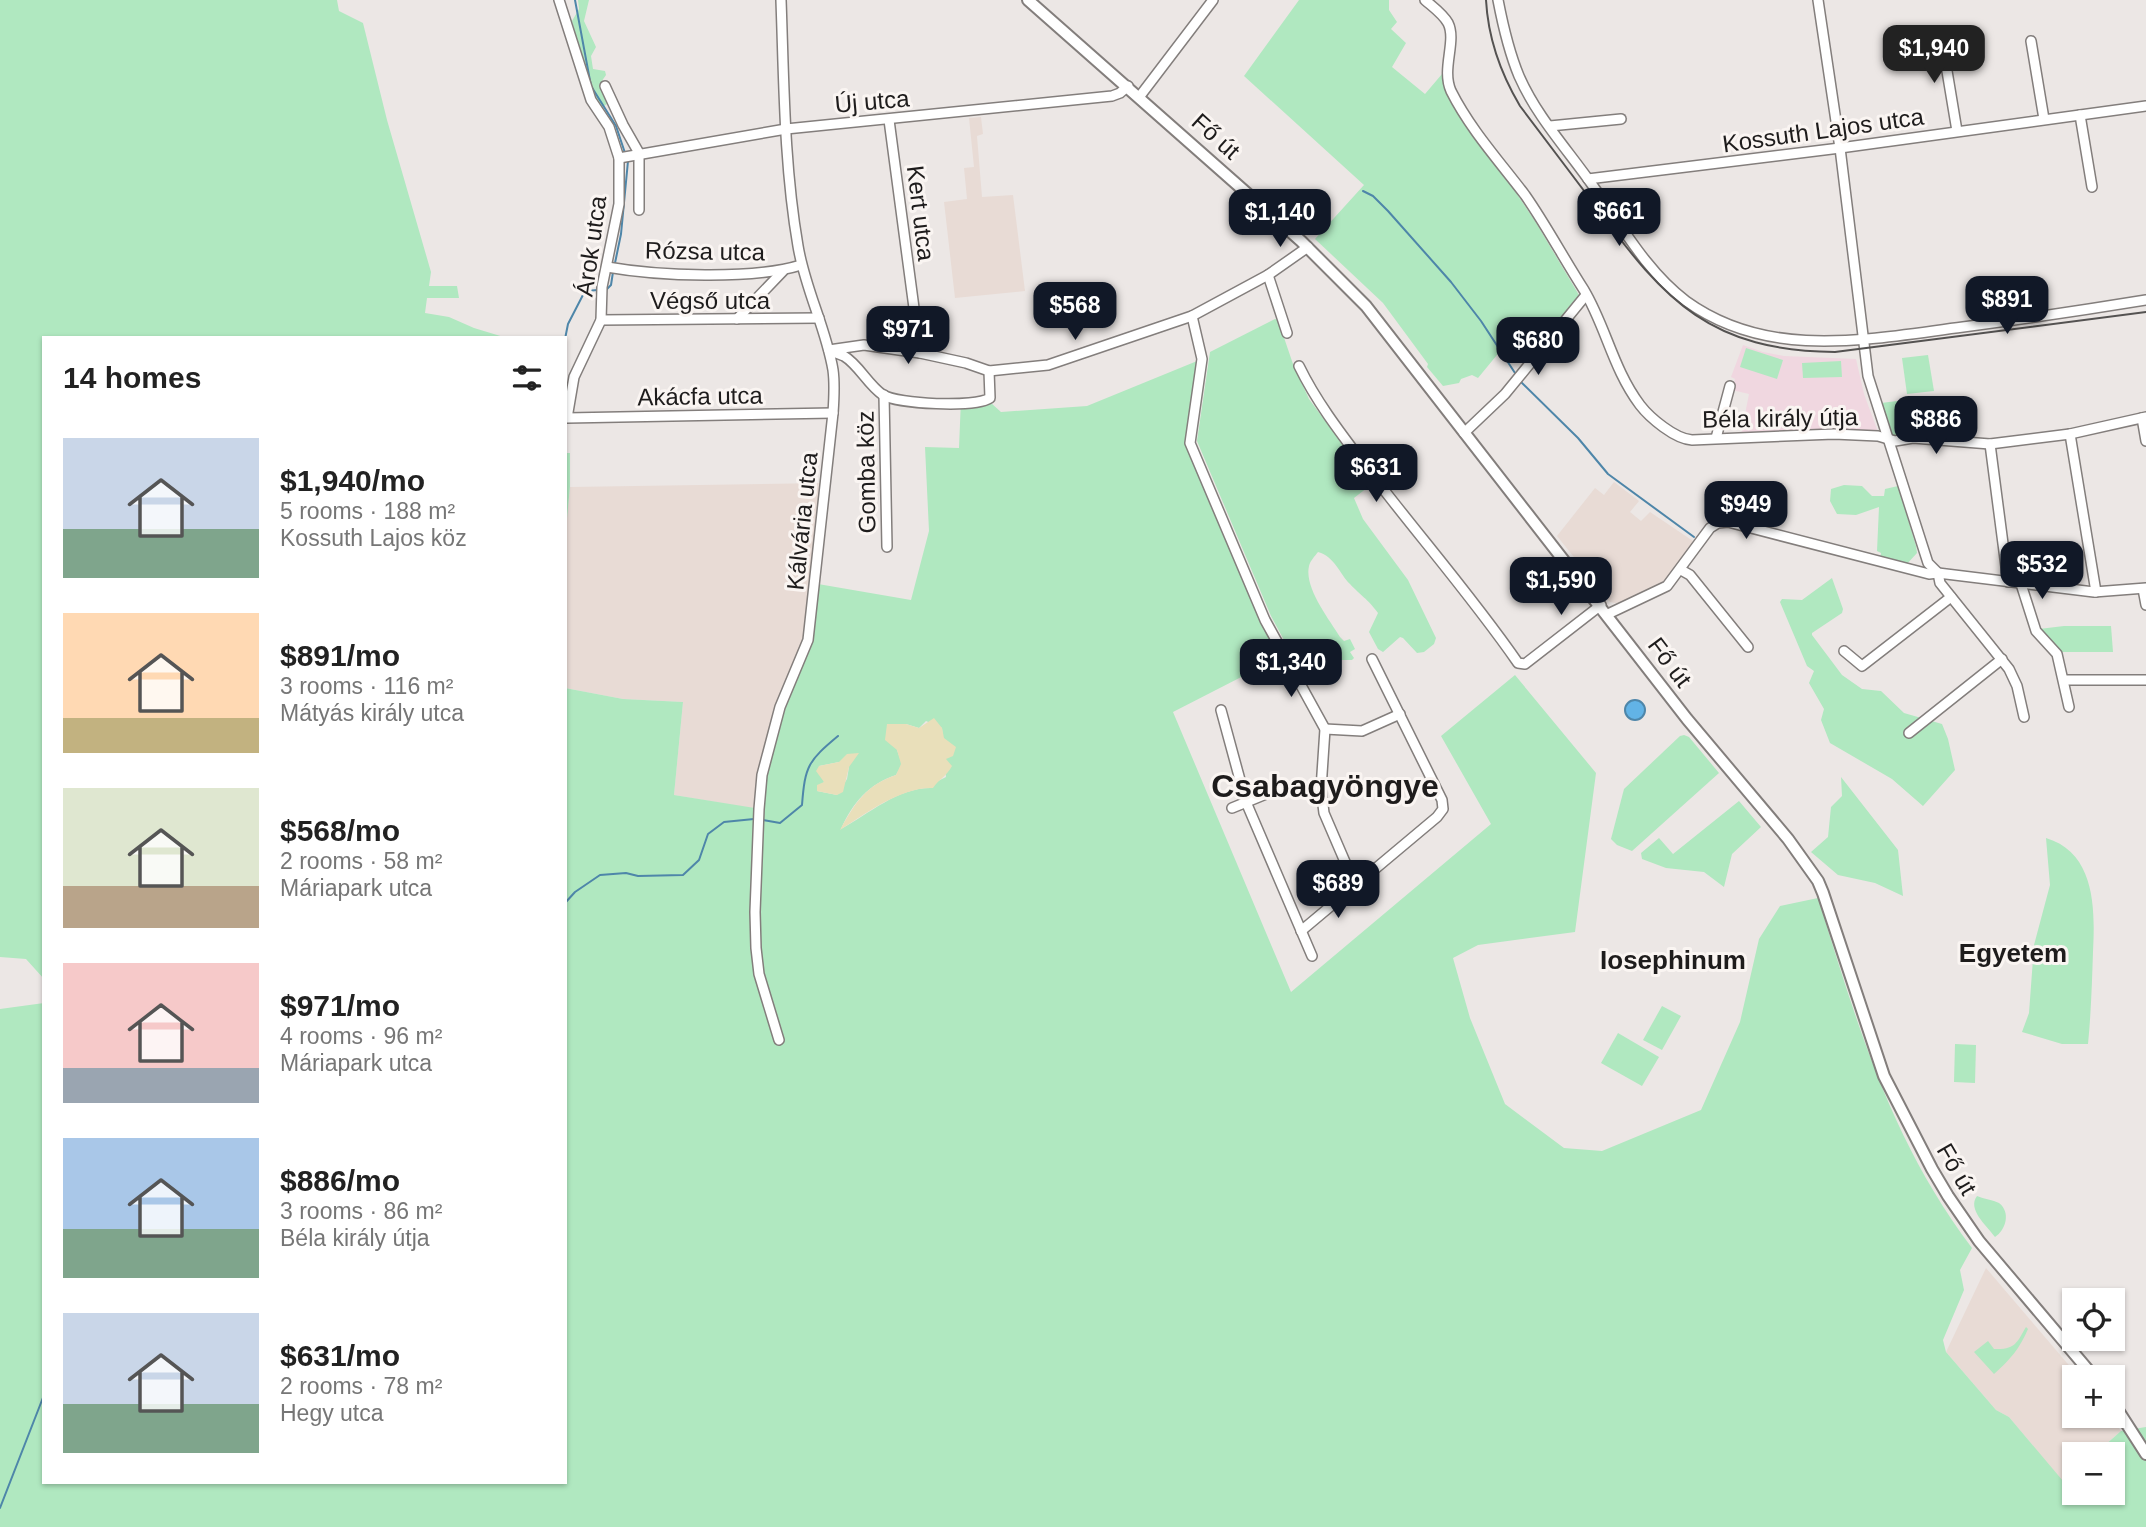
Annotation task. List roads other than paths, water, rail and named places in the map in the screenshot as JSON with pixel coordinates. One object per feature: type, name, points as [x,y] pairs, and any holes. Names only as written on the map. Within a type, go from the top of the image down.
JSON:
[{"type":"main road","name":"Fő út","points":[[1028,0],[1308,247],[1374,315],[1687,719],[1788,839],[1818,881],[1831,911],[1884,1076],[1919,1145],[1967,1226],[2083,1365]]},
{"type":"main road","points":[[2125,1421],[2146,1454]]},
{"type":"street","name":"Árok utca","points":[[559,0],[591,100],[610,127],[619,158],[619,204],[611,268],[602,290],[601,320],[574,377],[567,418]]},
{"type":"street","name":"Kálvária utca","points":[[779,1040],[759,974],[756,948],[759,809],[762,775],[780,707],[808,640],[833,413],[834,380],[829,350],[801,265],[786,129],[781,0]]},
{"type":"street","points":[[1140,96],[1213,0]]},
{"type":"street","name":"Béla király útja","points":[[1425,0],[1442,15],[1450,30],[1447,74],[1452,92],[1495,157],[1526,197],[1586,295],[1610,353],[1642,408],[1686,440],[1834,435],[1878,436],[1895,441],[1913,438],[1990,444],[2070,434],[2144,418]]},
{"type":"street","points":[[1498,0],[1514,63],[1527,91],[1550,126],[1651,267],[1686,300],[1716,319],[1742,331],[1821,343],[1863,340],[2146,300]]},
{"type":"street","points":[[1818,0],[1840,148],[1869,382],[1928,563],[1938,573],[1940,583],[2002,659],[2017,686],[2024,717]]},
{"type":"street","points":[[1941,35],[1957,131]]},
{"type":"street","points":[[2031,41],[2044,119]]},
{"type":"street","points":[[605,86],[635,154],[639,210]]},
{"type":"street","name":"Új utca","points":[[619,158],[786,129],[1112,96],[1128,86]]},
{"type":"street","name":"Kossuth Lajos utca","points":[[1588,179],[2146,106]]},
{"type":"street","points":[[2080,115],[2092,187]]},
{"type":"street","points":[[1550,126],[1621,119]]},
{"type":"street","name":"Kert utca","points":[[889,120],[920,353]]},
{"type":"street","points":[[829,350],[864,345],[920,353],[989,371],[1048,365],[1192,316],[1268,275],[1308,247]]},
{"type":"street","name":"Rózsa utca","points":[[611,268],[711,274],[783,271],[801,265]]},
{"type":"street","points":[[737,319],[783,271]]},
{"type":"street","points":[[1268,275],[1287,333]]},
{"type":"street","points":[[1464,433],[1499,401],[1586,295]]},
{"type":"street","points":[[1192,316],[1202,359],[1190,443],[1265,620],[1325,729],[1321,789],[1324,813],[1355,885]]},
{"type":"street","name":"Végső utca","points":[[601,320],[819,318]]},
{"type":"street","points":[[829,350],[845,357],[884,396],[909,402],[969,404],[985,401],[990,398],[989,371]]},
{"type":"street","points":[[1299,366],[1317,401],[1341,434],[1521,665],[1604,610],[1667,586],[1710,528],[1718,523],[1728,522],[1929,574],[2096,592],[2144,589],[2146,605]]},
{"type":"street","points":[[1716,438],[1730,386]]},
{"type":"street","name":"Gomba köz","points":[[884,396],[887,547]]},
{"type":"street","name":"Akácfa utca","points":[[567,418],[833,413]]},
{"type":"street","points":[[2144,418],[2146,441]]},
{"type":"street","points":[[2070,434],[2096,592]]},
{"type":"street","points":[[1990,444],[2008,582]]},
{"type":"street","points":[[1913,571],[1921,564],[1928,563]]},
{"type":"street","points":[[1681,570],[1690,575],[1748,647]]},
{"type":"street","points":[[2021,584],[2036,631],[2057,654],[2069,707]]},
{"type":"street","points":[[1844,651],[1862,666],[1951,597]]},
{"type":"street","points":[[1301,931],[1437,817],[1443,808],[1442,800],[1372,659]]},
{"type":"street","points":[[1909,733],[2002,659]]},
{"type":"street","points":[[2064,680],[2146,680]]},
{"type":"street","points":[[1221,710],[1247,802],[1312,956]]},
{"type":"street","points":[[1325,729],[1362,731],[1400,714]]},
{"type":"street","points":[[1232,808],[1276,790],[1321,789]]},
{"type":"water","points":[[1635,700],[1642,703],[1645,710],[1642,717],[1635,720],[1628,717],[1625,710],[1628,703]]},
{"type":"waterway","points":[[575,0],[591,86],[616,126],[625,153]]},
{"type":"waterway","points":[[615,263],[621,234],[628,161]]},
{"type":"waterway","points":[[1363,191],[1373,196],[1388,211],[1451,282],[1481,321],[1515,373]]},
{"type":"waterway","points":[[607,289],[611,285],[613,272]]},
{"type":"waterway","points":[[566,336],[568,324],[585,291],[598,290]]},
{"type":"waterway","points":[[1521,382],[1578,438],[1608,474],[1694,537]]},
{"type":"waterway","points":[[763,820],[780,823],[802,805],[810,765],[838,736]]},
{"type":"waterway","points":[[567,901],[600,875],[683,875],[699,860],[708,834],[724,822],[754,819]]},
{"type":"waterway","points":[[0,1508],[42,1400]]},
{"type":"railway","points":[[1486,0],[1489,28],[1497,55],[1520,106],[1646,270],[1670,295],[1695,315],[1724,331],[1755,342],[1792,349],[1835,352],[2146,312]]},
{"type":"district","name":"Csabagyöngye","points":[[1325,786]]},
{"type":"district","name":"Egyetem","points":[[2013,953]]},
{"type":"district","name":"Iosephinum","points":[[1673,960]]}]
